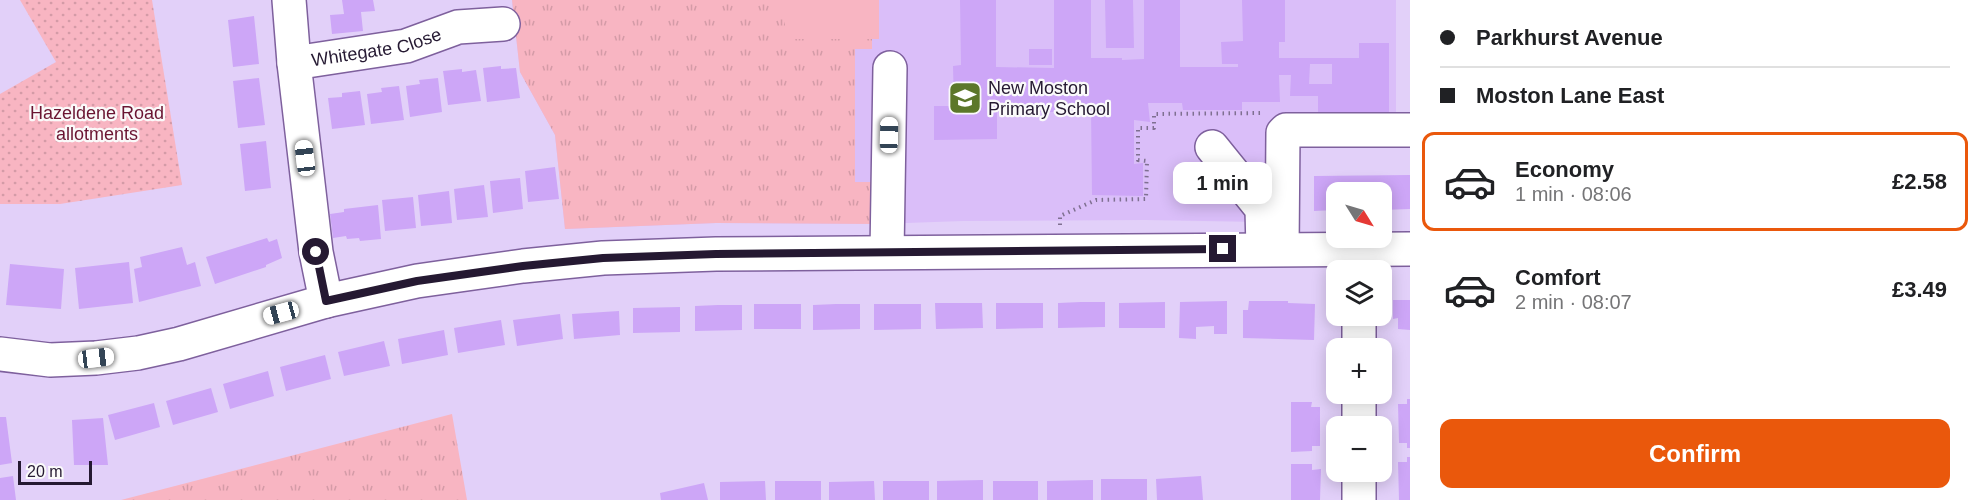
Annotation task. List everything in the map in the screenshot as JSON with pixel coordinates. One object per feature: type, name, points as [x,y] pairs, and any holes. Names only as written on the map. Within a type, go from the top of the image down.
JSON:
[{"type":"street","points":[[289,0],[316,252],[326,301]]},
{"type":"street","name":"Whitegate Close","points":[[294,63],[406,46],[457,15],[503,24]]},
{"type":"street","points":[[887,252],[890,68]]},
{"type":"street","points":[[1273,249],[1283,133],[1286,130],[1410,130]]},
{"type":"street","points":[[1262,146],[1262,209],[1273,249]]},
{"type":"street","points":[[1212,147],[1262,209]]},
{"type":"street","points":[[0,354],[50,360],[138,353],[179,344],[326,301],[417,281],[523,266],[603,258],[716,254],[1273,249],[1358,260],[1410,249]]},
{"type":"street","points":[[1359,482],[1359,500]]},
{"type":"shaded area","name":"New Moston Primary School","points":[[512,0],[1396,0],[1396,124],[1277,124],[1263,222],[1145,220],[878,224],[716,223],[565,229],[555,135],[520,72]]},
{"type":"green space","name":"Hazeldene Road allotments","points":[[20,0],[152,0],[182,185],[60,204],[0,204],[0,94],[56,62]]},
{"type":"green space","points":[[512,0],[879,0],[879,39],[872,39],[872,49],[855,49],[855,182],[877,182],[878,224],[716,223],[565,229],[555,135],[520,72]]},
{"type":"green space","points":[[785,0],[879,0],[879,39],[785,39]]},
{"type":"green space","points":[[452,414],[467,500],[121,500]]},
{"type":"building","points":[[342,0],[373,0],[375,11],[361,12],[363,31],[332,34],[330,15],[344,14]]},
{"type":"building","points":[[960,0],[996,0],[996,67],[1054,68],[1054,0],[1091,0],[1091,58],[1122,58],[1122,60],[1144,59],[1144,0],[1180,0],[1180,67],[1238,67],[1238,64],[1222,64],[1221,42],[1243,41],[1242,0],[1285,0],[1285,42],[1279,42],[1279,58],[1359,58],[1359,43],[1389,43],[1389,114],[1318,114],[1318,96],[1290,96],[1291,75],[1279,75],[1280,102],[1242,102],[1242,110],[1183,110],[1182,103],[1148,103],[1150,122],[1134,120],[1134,164],[1143,163],[1143,196],[1092,195],[1091,109],[1075,109],[1075,104],[1055,104],[1055,112],[997,112],[997,139],[934,140],[934,106],[954,106],[953,66],[961,65]],"holes":[[[1310,64],[1332,64],[1332,84],[1309,84]]]},
{"type":"building","points":[[1105,0],[1133,0],[1134,48],[1106,48]]},
{"type":"building","points":[[254,16],[259,64],[233,67],[228,20]]},
{"type":"building","points":[[1029,49],[1052,49],[1052,65],[1029,65]]},
{"type":"building","points":[[501,66],[501,69],[516,68],[520,98],[487,102],[483,68]]},
{"type":"building","points":[[462,69],[462,72],[476,70],[481,101],[448,105],[443,71]]},
{"type":"building","points":[[259,78],[265,125],[238,128],[233,81]]},
{"type":"building","points":[[438,78],[442,112],[410,117],[406,86],[420,84],[419,80]]},
{"type":"building","points":[[399,86],[404,120],[371,124],[367,94],[382,92],[381,88]]},
{"type":"building","points":[[360,91],[365,125],[332,129],[328,98],[342,97],[342,93]]},
{"type":"building","points":[[266,141],[271,188],[245,191],[240,144]]},
{"type":"building","points":[[555,167],[559,199],[528,202],[525,171]]},
{"type":"building","points":[[1410,175],[1410,209],[1392,210],[1392,182],[1326,182],[1326,210],[1314,211],[1314,176]]},
{"type":"building","points":[[520,178],[523,209],[493,213],[490,181]]},
{"type":"building","points":[[484,185],[488,217],[457,220],[454,189]]},
{"type":"building","points":[[449,191],[452,223],[421,226],[418,195]]},
{"type":"building","points":[[413,197],[416,228],[385,231],[382,200]]},
{"type":"building","points":[[378,205],[381,239],[360,241],[359,238],[347,239],[346,236],[333,238],[330,214],[344,212],[344,209]]},
{"type":"building","points":[[267,238],[269,242],[277,239],[282,258],[266,267],[215,284],[206,257]]},
{"type":"building","points":[[182,247],[187,265],[195,262],[201,286],[139,302],[134,269],[142,267],[140,257]]},
{"type":"building","points":[[129,262],[133,303],[79,309],[75,268]]},
{"type":"building","points":[[10,264],[64,269],[61,309],[6,305]]},
{"type":"building","points":[[1393,300],[1410,300],[1410,330],[1398,329],[1398,318],[1393,319]]},
{"type":"building","points":[[1227,301],[1227,334],[1214,334],[1214,326],[1196,327],[1196,339],[1179,338],[1180,302]]},
{"type":"building","points":[[1249,301],[1315,304],[1314,340],[1243,338],[1243,310],[1248,310]]},
{"type":"building","points":[[1105,302],[1105,327],[1058,328],[1058,303]]},
{"type":"building","points":[[1165,302],[1165,328],[1119,328],[1119,303]]},
{"type":"building","points":[[935,303],[982,303],[983,328],[936,329]]},
{"type":"building","points":[[996,303],[1043,303],[1043,328],[996,329]]},
{"type":"building","points":[[754,304],[801,304],[801,329],[754,329]]},
{"type":"building","points":[[860,304],[860,329],[813,330],[813,305]]},
{"type":"building","points":[[874,304],[921,304],[921,329],[874,330]]},
{"type":"building","points":[[742,305],[742,330],[695,331],[695,306]]},
{"type":"building","points":[[680,307],[680,332],[633,333],[633,308]]},
{"type":"building","points":[[619,311],[620,335],[574,339],[572,314]]},
{"type":"building","points":[[560,314],[563,339],[517,346],[513,320]]},
{"type":"building","points":[[501,320],[505,345],[458,353],[454,328]]},
{"type":"building","points":[[444,330],[448,355],[402,364],[398,339]]},
{"type":"building","points":[[384,341],[390,366],[344,376],[338,352]]},
{"type":"building","points":[[325,355],[331,379],[286,391],[280,367]]},
{"type":"building","points":[[268,371],[274,396],[230,409],[223,384]]},
{"type":"building","points":[[211,388],[218,412],[173,425],[166,401]]},
{"type":"building","points":[[1407,399],[1410,399],[1410,448],[1407,448],[1407,443],[1399,443],[1398,404],[1407,404]]},
{"type":"building","points":[[1291,402],[1312,402],[1311,407],[1320,407],[1320,446],[1312,446],[1312,451],[1291,452]]},
{"type":"building","points":[[154,403],[160,427],[115,440],[108,415]]},
{"type":"building","points":[[0,417],[6,417],[12,463],[0,465]]},
{"type":"building","points":[[103,418],[108,465],[74,465],[72,420]]},
{"type":"building","points":[[1407,457],[1410,457],[1410,500],[1399,500],[1398,462],[1407,462]]},
{"type":"building","points":[[1291,464],[1312,464],[1312,470],[1321,469],[1320,500],[1291,500]]},
{"type":"building","points":[[13,476],[16,500],[0,500],[0,478]]},
{"type":"building","points":[[1201,476],[1203,500],[1157,500],[1156,479]]},
{"type":"building","points":[[1101,479],[1147,479],[1147,500],[1101,500]]},
{"type":"building","points":[[983,480],[983,500],[937,500],[937,481]]},
{"type":"building","points":[[1093,480],[1093,500],[1047,500],[1047,481]]},
{"type":"building","points":[[765,481],[766,500],[720,500],[720,482]]},
{"type":"building","points":[[775,481],[821,481],[821,500],[775,500]]},
{"type":"building","points":[[874,481],[875,500],[829,500],[829,482]]},
{"type":"building","points":[[883,481],[929,481],[929,500],[883,500]]},
{"type":"building","points":[[993,481],[1038,481],[1038,500],[993,500]]},
{"type":"building","points":[[704,483],[708,500],[661,500],[660,493]]},
{"type":"place","name":"New Moston Primary School","points":[[965,98]]},
{"type":"route","points":[[316,252],[326,301],[417,281],[523,266],[603,258],[716,254],[1223,249]]}]
